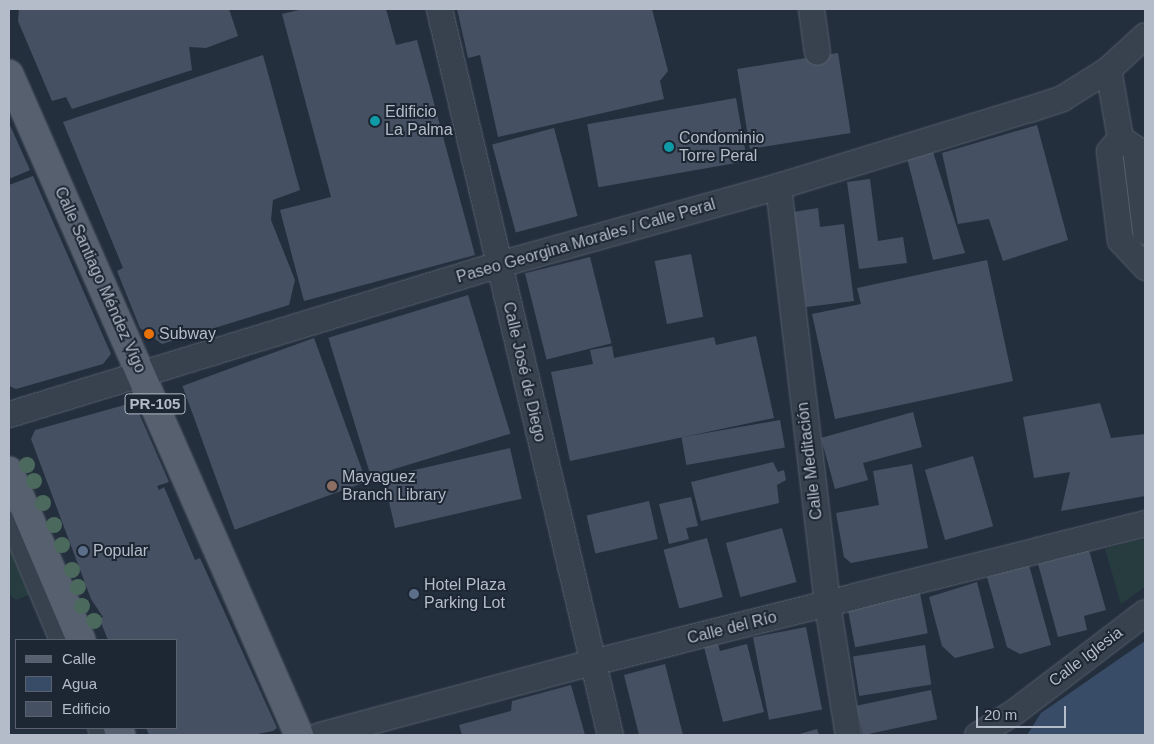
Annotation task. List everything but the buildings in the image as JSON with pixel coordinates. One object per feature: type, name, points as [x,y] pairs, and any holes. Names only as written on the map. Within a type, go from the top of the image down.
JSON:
[{"type":"main road","name":"Calle Santiago Méndez Vigo","points":[[9,74],[299,735]]},
{"type":"main road","points":[[9,471],[80,639]]},
{"type":"street","name":"Calle José de Diego","points":[[439,9],[610,735]]},
{"type":"street","points":[[811,9],[817,52]]},
{"type":"street","name":"Paseo Georgina Morales / Calle Peral","points":[[9,414],[140,372],[499,264],[778,186],[1045,104],[1108,68],[1145,35]]},
{"type":"street","points":[[1108,68],[1120,138],[1135,148],[1145,231]]},
{"type":"street","points":[[1120,138],[1109,151],[1120,240],[1142,257]]},
{"type":"street","name":"Calle Meditación","points":[[778,186],[827,604],[848,735]]},
{"type":"street","points":[[9,521],[59,639]]},
{"type":"street","name":"Calle del Río","points":[[319,735],[592,662],[1145,523]]},
{"type":"street","name":"Calle Iglesia","points":[[977,735],[1015,711],[1145,612]]},
{"type":"green space","points":[[1145,538],[1145,587],[1121,604],[1105,549]]},
{"type":"green space","points":[[9,547],[29,595],[16,600],[9,594]]},
{"type":"water","points":[[1145,641],[1145,735],[1027,735],[1041,713]]},
{"type":"place","name":"Edificio La Palma","points":[[375,121]]},
{"type":"place","name":"Condominio Torre Peral","points":[[669,147]]},
{"type":"place","name":"Subway","points":[[149,334]]},
{"type":"place","name":"Mayaguez Branch Library","points":[[332,486]]},
{"type":"place","name":"Popular","points":[[83,551]]},
{"type":"place","name":"Hotel Plaza Parking Lot","points":[[414,594]]}]
